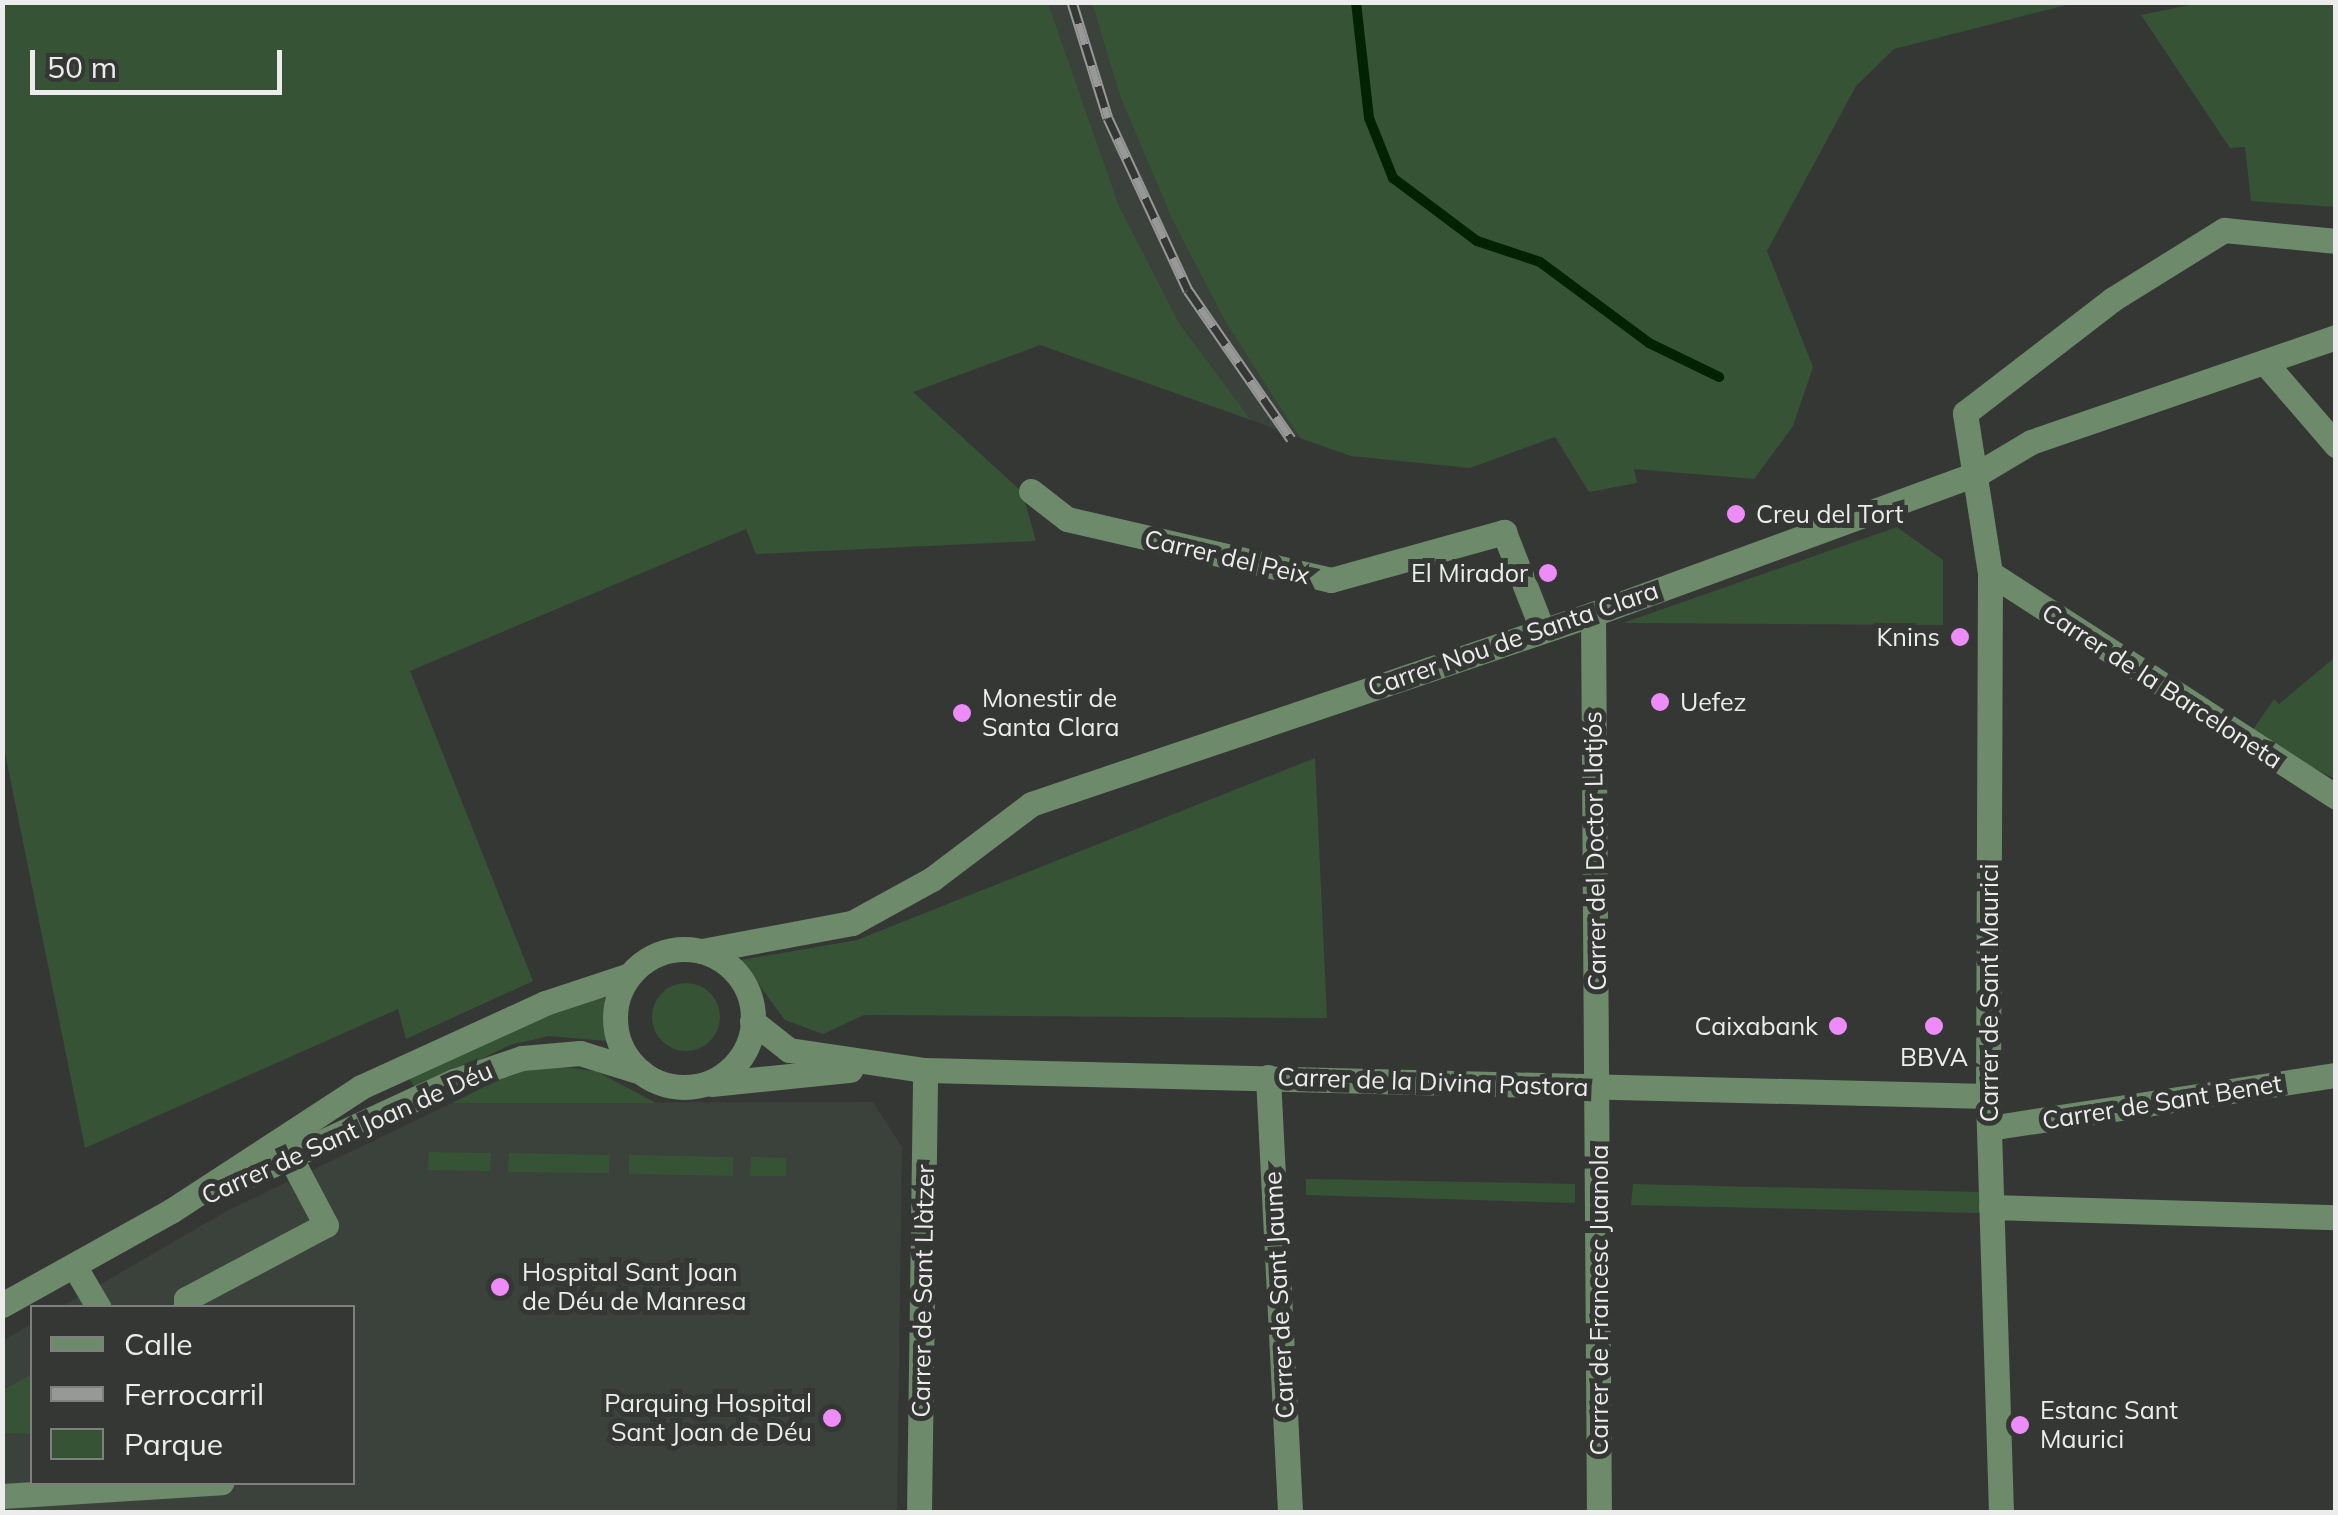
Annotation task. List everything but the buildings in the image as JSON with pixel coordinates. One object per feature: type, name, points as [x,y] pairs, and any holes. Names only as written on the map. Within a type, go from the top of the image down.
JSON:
[{"type":"street","name":"Carrer de Sant Maurici","points":[[2001,1512],[1988,1096],[1990,574],[1979,473],[1966,413],[2113,299],[2224,230],[2336,241]]},
{"type":"street","name":"Carrer Nou de Santa Clara","points":[[702,952],[852,923],[932,879],[1031,804],[1592,614],[1979,473],[2031,442],[2267,365],[2336,337]]},
{"type":"street","points":[[2267,365],[2336,445]]},
{"type":"street","name":"Carrer del Peix","points":[[1031,491],[1067,519],[1332,580],[1504,532],[1542,628]]},
{"type":"street","name":"Carrer de la Barceloneta","points":[[1990,574],[2336,797]]},
{"type":"street","name":"Carrer del Doctor Llatjós","points":[[1592,614],[1599,1088]]},
{"type":"street","points":[[662,952],[702,952],[740,978],[752,1021],[735,1063],[696,1086],[667,1084],[641,1072],[625,1054],[615,1020],[630,976],[662,952]]},
{"type":"street","name":"Carrer de Sant Joan de Déu","points":[[2,1305],[76,1269],[171,1212],[361,1087],[528,1010],[630,976]]},
{"type":"street","name":"Carrer de la Divina Pastora","points":[[752,1021],[788,1050],[878,1068]]},
{"type":"street","name":"Carrer de Sant Joan de Déu","points":[[171,1212],[522,1058],[580,1052],[641,1072]]},
{"type":"street","name":"Carrer de la Divina Pastora","points":[[696,1086],[878,1068],[1988,1096]]},
{"type":"street","name":"Carrer de Sant Llàtzer","points":[[919,1512],[924,1070]]},
{"type":"street","name":"Carrer de Sant Benet","points":[[1989,1128],[2336,1075]]},
{"type":"street","name":"Carrer de Sant Jaume","points":[[1268,1077],[1290,1512]]},
{"type":"street","name":"Carrer de Francesc Juanola","points":[[1599,1088],[1599,1512]]},
{"type":"street","points":[[186,1305],[186,1299],[326,1225],[290,1157],[309,1122]]},
{"type":"street","points":[[1991,1206],[2336,1218]]},
{"type":"street","points":[[76,1269],[97,1305]]},
{"type":"street","points":[[2,1283],[40,1287]]},
{"type":"street","points":[[2,1496],[175,1485]]},
{"type":"shaded area","points":[[1048,3],[1092,3],[1120,96],[1172,219],[1226,323],[1300,438],[1251,420],[1179,323],[1119,206]]},
{"type":"shaded area","name":"Hospital Sant Joan de Déu de Manresa","points":[[873,1102],[902,1147],[897,1512],[3,1512],[2,1341],[30,1325],[30,1485],[355,1485],[355,1305],[64,1305],[227,1211],[452,1103]]},
{"type":"green space","points":[[2,3],[1048,3],[1119,206],[1179,323],[1251,420],[1040,345],[913,392],[1022,492],[1036,541],[756,554],[746,529],[410,671],[533,981],[406,1039],[398,1009],[85,1148],[3,743]]},
{"type":"green space","points":[[1092,3],[2070,4],[1894,49],[1856,86],[1767,251],[1813,367],[1793,426],[1754,479],[1634,469],[1637,483],[1589,492],[1555,437],[1470,468],[1351,456],[1300,438],[1226,323],[1172,219],[1120,96]]},
{"type":"green space","points":[[2199,3],[2335,3],[2335,207],[2251,201],[2245,147],[2230,148],[2141,15]]},
{"type":"green space","points":[[1897,527],[1943,560],[1943,625],[1623,623]]},
{"type":"green space","points":[[2335,657],[2335,779],[2250,734],[2274,699],[2279,704]]},
{"type":"green space","points":[[1315,758],[1327,1018],[864,1015],[823,1034],[785,1020],[741,960],[857,940]]},
{"type":"green space","points":[[686,983],[710,993],[720,1017],[710,1041],[686,1051],[662,1041],[652,1017],[662,993]]},
{"type":"green space","points":[[605,998],[607,1041],[549,1036],[510,1045],[416,1090],[408,1076],[581,1000]]},
{"type":"green space","points":[[522,1068],[596,1071],[656,1103],[452,1103]]},
{"type":"green space","points":[[429,1152],[491,1153],[490,1171],[428,1170]]},
{"type":"green space","points":[[509,1153],[610,1155],[609,1173],[508,1172]]},
{"type":"green space","points":[[629,1155],[733,1157],[733,1176],[629,1174]]},
{"type":"green space","points":[[751,1157],[786,1158],[786,1176],[750,1176]]},
{"type":"green space","points":[[1306,1179],[1575,1184],[1575,1203],[1306,1195]]},
{"type":"green space","points":[[1633,1184],[1980,1192],[1980,1213],[1631,1205]]},
{"type":"green space","points":[[30,1375],[30,1434],[3,1433],[3,1390]]},
{"type":"waterway","points":[[1356,2],[1369,118],[1393,178],[1477,241],[1540,262],[1649,343],[1719,377]]},
{"type":"railway","points":[[1072,2],[1108,118],[1188,290],[1291,439]]},
{"type":"place","name":"Creu del Tort","points":[[1736,514]]},
{"type":"place","name":"El Mirador","points":[[1548,573]]},
{"type":"place","name":"Knins","points":[[1960,637]]},
{"type":"place","name":"Uefez","points":[[1660,702]]},
{"type":"place","name":"Monestir de Santa Clara","points":[[962,713]]},
{"type":"place","name":"Caixabank","points":[[1838,1026]]},
{"type":"place","name":"BBVA","points":[[1934,1026]]},
{"type":"place","name":"Hospital Sant Joan de Déu de Manresa","points":[[500,1287]]},
{"type":"place","name":"Parquing Hospital Sant Joan de Déu","points":[[832,1418]]},
{"type":"place","name":"Estanc Sant Maurici","points":[[2020,1425]]}]
